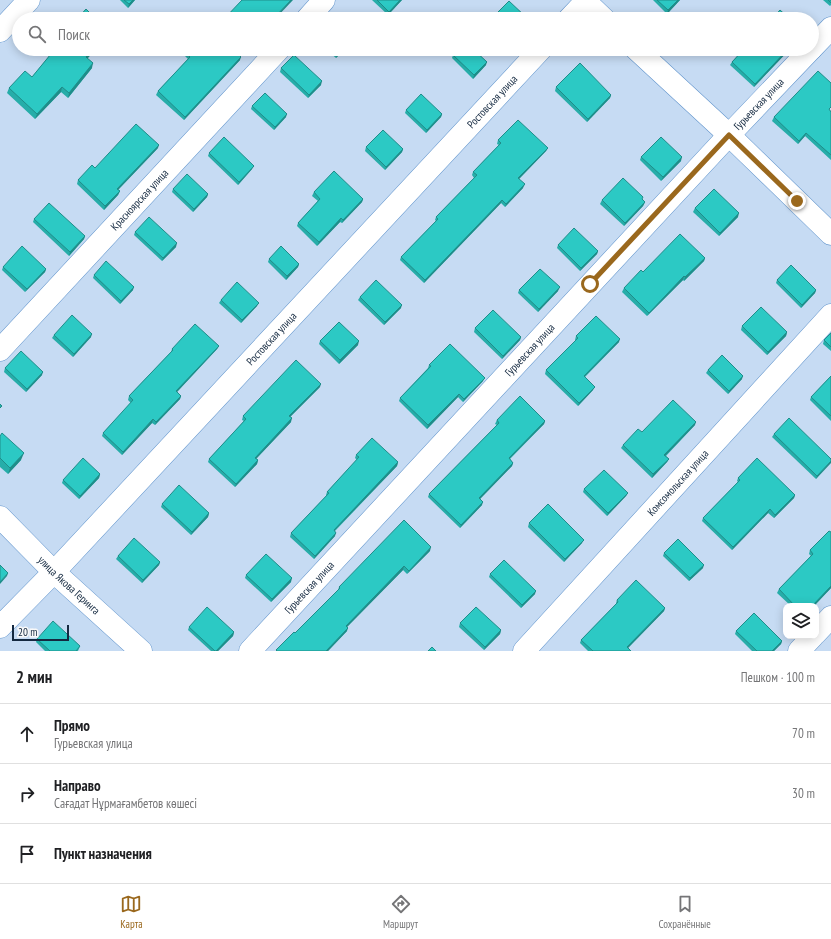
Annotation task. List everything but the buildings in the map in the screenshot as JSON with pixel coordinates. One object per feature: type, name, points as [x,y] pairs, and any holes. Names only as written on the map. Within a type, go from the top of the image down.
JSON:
[{"type":"street","points":[[18,12],[29,0]]},
{"type":"street","points":[[313,12],[324,0]]},
{"type":"street","points":[[575,12],[585,0],[597,12]]},
{"type":"street","points":[[0,31],[12,18]]},
{"type":"street","name":"Гурьевская улица","points":[[819,40],[831,28]]},
{"type":"street","name":"Красноярская улица","points":[[0,350],[273,56]]},
{"type":"street","name":"Ростовская улица","points":[[0,627],[54,572],[534,56]]},
{"type":"street","points":[[644,56],[729,135],[831,234]]},
{"type":"street","name":"Гурьевская улица","points":[[250,651],[803,56]]},
{"type":"street","name":"Комсомольская улица","points":[[524,651],[831,315]]},
{"type":"street","name":"улица Якова Геринга","points":[[0,517],[54,572],[141,651]]},
{"type":"street","points":[[819,630],[831,617]]},
{"type":"street","points":[[799,651],[810,639]]},
{"type":"route","points":[[590,284],[729,135],[797,201]]}]
